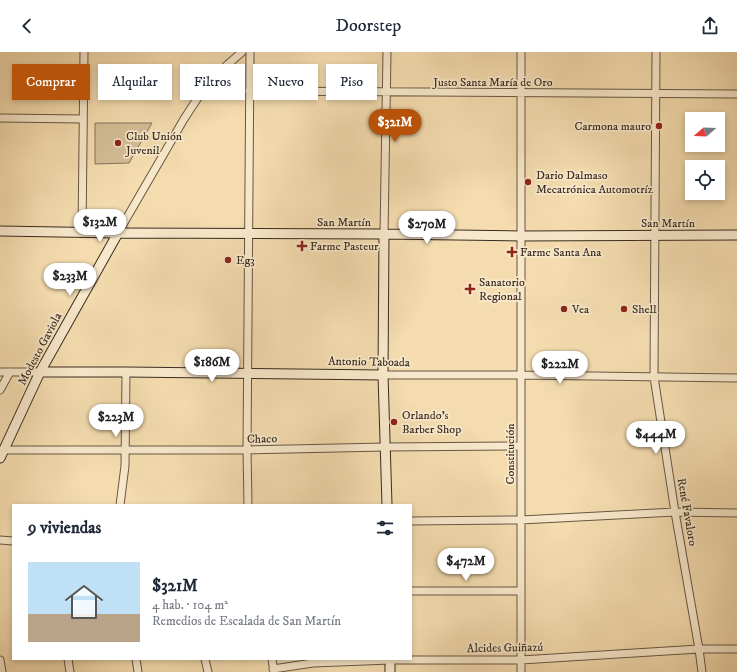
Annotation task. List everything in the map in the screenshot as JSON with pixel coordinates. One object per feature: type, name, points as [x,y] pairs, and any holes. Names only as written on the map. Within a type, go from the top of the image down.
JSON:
[{"type":"street","points":[[82,233],[84,52]]},
{"type":"street","points":[[118,233],[184,119],[199,96],[217,75],[242,52]]},
{"type":"street","points":[[248,504],[247,450],[250,52]]},
{"type":"street","points":[[387,52],[383,375],[387,504]]},
{"type":"street","name":"Constitución","points":[[521,52],[521,672]]},
{"type":"street","name":"René Favaloro","points":[[656,52],[654,377],[702,672]]},
{"type":"street","name":"Justo Santa María de Oro","points":[[250,91],[737,94]]},
{"type":"street","points":[[0,118],[84,120]]},
{"type":"street","name":"San Martín","points":[[0,231],[82,233],[521,236],[737,235]]},
{"type":"street","name":"Modesto Gaviola","points":[[2,454],[40,372],[118,233]]},
{"type":"street","name":"Antonio Taboada","points":[[0,372],[521,375],[737,378]]},
{"type":"street","points":[[0,390],[10,372]]},
{"type":"street","points":[[120,504],[125,466],[126,372]]},
{"type":"street","name":"Chaco","points":[[2,454],[125,450],[247,450],[521,446]]},
{"type":"street","points":[[412,521],[521,520],[675,512],[737,512]]},
{"type":"street","points":[[0,540],[12,541]]},
{"type":"street","points":[[412,591],[521,591]]},
{"type":"street","name":"Alcides Guiñazú","points":[[274,671],[313,663],[390,660],[521,660],[699,649],[737,649]]},
{"type":"street","points":[[0,660],[2,672]]},
{"type":"street","points":[[68,660],[70,672]]},
{"type":"street","points":[[136,660],[138,672]]},
{"type":"street","points":[[205,660],[208,672]]},
{"type":"street","points":[[272,660],[274,671]]},
{"type":"street","points":[[390,660],[390,672]]},
{"type":"shaded area","name":"Club Unión Juvenil","points":[[95,123],[152,123],[129,163],[95,164]]},
{"type":"place","name":"Carmona mauro","points":[[659,126]]},
{"type":"place","name":"Club Unión Juvenil","points":[[118,143]]},
{"type":"place","name":"Dario Dalmaso Mecatrónica Automotríz","points":[[528,182]]},
{"type":"place","name":"Farmc Pasteur","points":[[302,246]]},
{"type":"place","name":"Farmc Santa Ana","points":[[512,252]]},
{"type":"place","name":"Eg3","points":[[228,260]]},
{"type":"place","name":"Sanatorio Regional","points":[[470,289]]},
{"type":"place","name":"Vea","points":[[564,309]]},
{"type":"place","name":"Shell","points":[[624,309]]},
{"type":"place","name":"Orlando's Barber Shop","points":[[394,422]]}]
